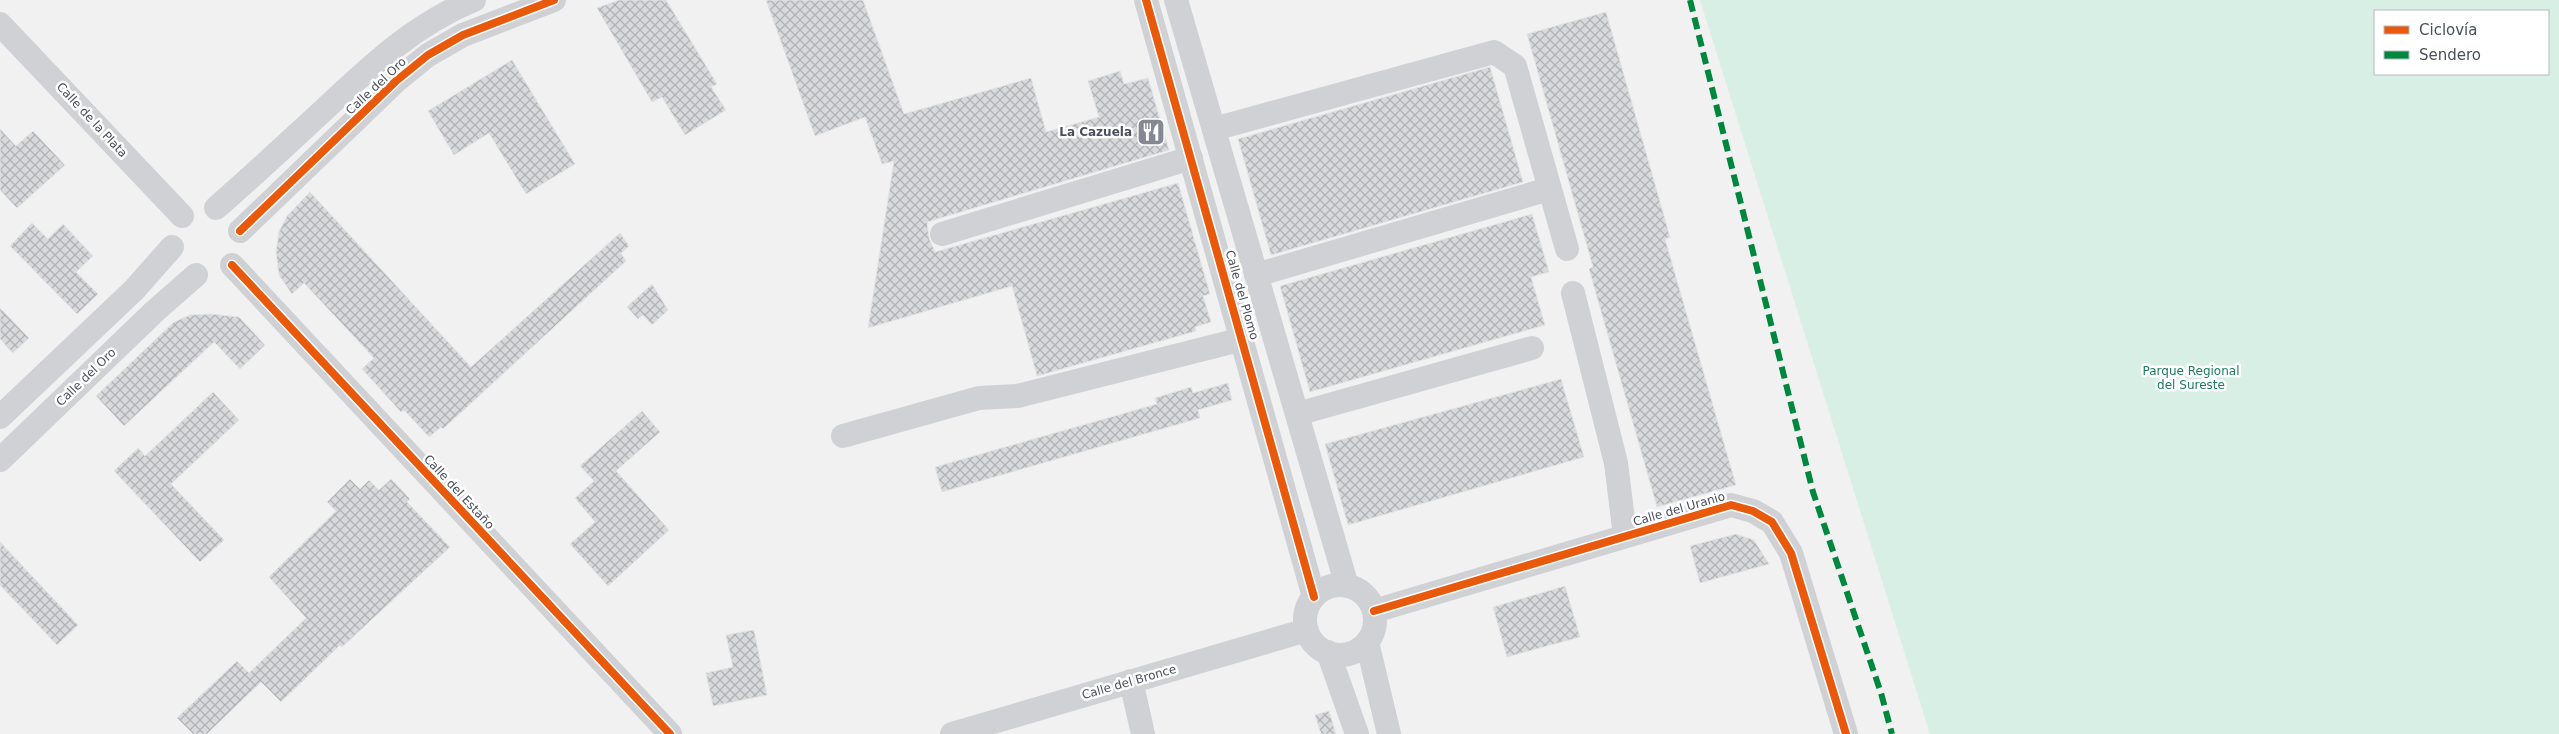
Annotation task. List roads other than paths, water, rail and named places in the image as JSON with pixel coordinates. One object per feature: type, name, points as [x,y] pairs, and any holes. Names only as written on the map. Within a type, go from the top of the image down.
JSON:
[{"type":"street","points":[[216,208],[378,60],[412,32],[451,9],[474,0]]},
{"type":"street","name":"Calle del Oro","points":[[240,231],[396,81],[428,55],[472,31],[554,0]]},
{"type":"street","name":"Calle del Plomo","points":[[1146,0],[1243,339],[1314,597]]},
{"type":"street","name":"Calle del Plomo","points":[[1176,0],[1347,586]]},
{"type":"street","name":"Calle de la Plata","points":[[0,24],[182,216]]},
{"type":"street","points":[[1214,129],[1494,52],[1515,66],[1567,249]]},
{"type":"street","points":[[942,234],[1191,158]]},
{"type":"street","points":[[1256,275],[1549,190]]},
{"type":"street","points":[[198,208],[216,208],[230,216],[240,231],[240,249],[232,265],[216,275],[196,275],[180,264],[172,247],[173,230],[182,216],[198,208]]},
{"type":"street","points":[[0,417],[134,290],[172,247]]},
{"type":"street","name":"Calle del Estaño","points":[[232,265],[670,734]]},
{"type":"street","name":"Calle del Oro","points":[[0,460],[155,311],[196,275]]},
{"type":"street","points":[[1573,293],[1616,463],[1625,536]]},
{"type":"street","points":[[842,436],[979,398],[1017,396],[1243,339]]},
{"type":"street","points":[[1297,414],[1532,348]]},
{"type":"street","name":"Calle del Uranio","points":[[1374,611],[1730,505],[1753,511],[1772,522],[1791,553],[1846,734]]},
{"type":"street","points":[[1347,586],[1364,595],[1374,611],[1376,622],[1367,642],[1356,651],[1342,655],[1328,652],[1318,647],[1307,630],[1306,618],[1308,607],[1314,597],[1330,588],[1347,586]]},
{"type":"street","name":"Calle del Bronce","points":[[952,734],[995,728],[1131,681],[1307,630]]},
{"type":"street","points":[[1367,642],[1389,734]]},
{"type":"street","points":[[1328,652],[1357,734]]},
{"type":"street","points":[[1131,681],[1143,734]]},
{"type":"place","name":"La Cazuela","points":[[1151,132]]},
{"type":"park label","name":"Parque Regional del Sureste","points":[[2191,378]]}]
